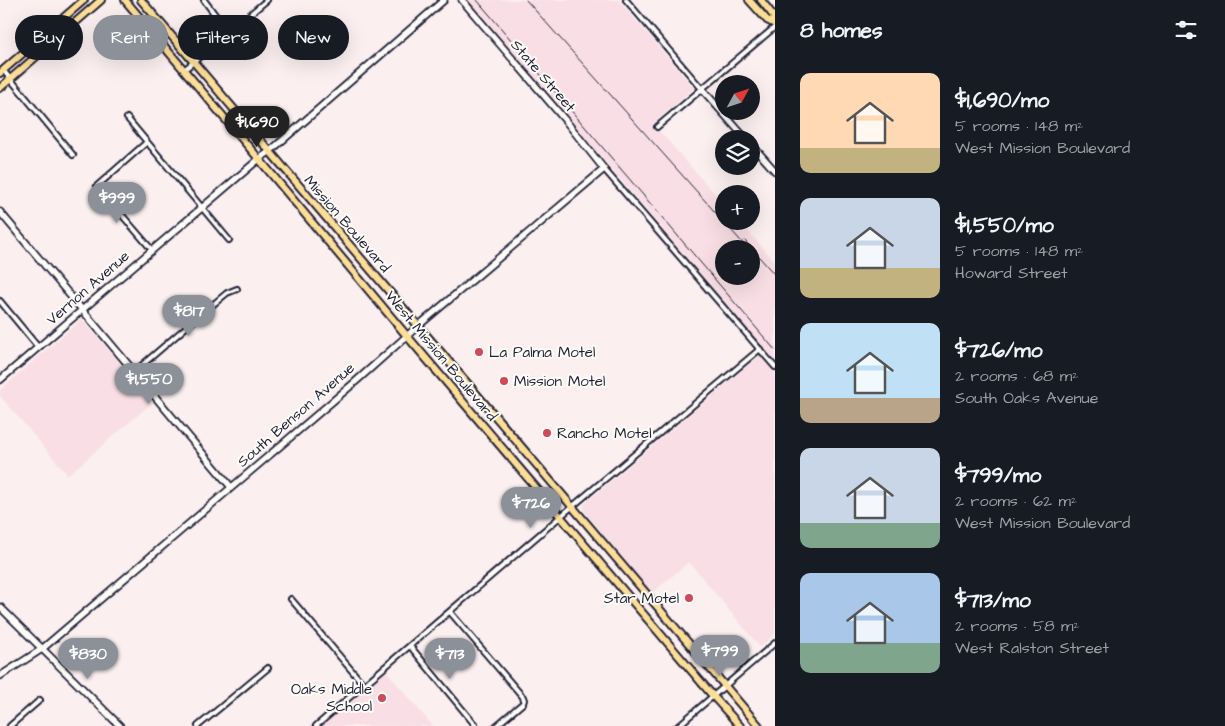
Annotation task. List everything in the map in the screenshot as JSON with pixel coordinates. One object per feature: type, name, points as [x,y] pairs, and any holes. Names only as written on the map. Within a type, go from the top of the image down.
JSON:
[{"type":"main road","points":[[1,71],[84,0]]},
{"type":"main road","points":[[0,88],[101,0]]},
{"type":"main road","name":"West Mission Boulevard","points":[[125,0],[407,336],[740,726]]},
{"type":"main road","name":"Mission Boulevard","points":[[141,0],[418,326]]},
{"type":"main road","points":[[749,0],[766,20],[775,25]]},
{"type":"main road","points":[[761,0],[775,20]]},
{"type":"main road","name":"West Mission Boulevard","points":[[418,326],[759,726]]},
{"type":"street","points":[[204,0],[215,15]]},
{"type":"street","points":[[249,15],[267,0]]},
{"type":"street","name":"Vernon Avenue","points":[[0,380],[259,158],[269,152],[444,0]]},
{"type":"street","name":"State Street","points":[[462,0],[604,169]]},
{"type":"street","points":[[626,0],[738,130]]},
{"type":"street","points":[[657,127],[775,25]]},
{"type":"street","points":[[184,70],[196,60]]},
{"type":"street","points":[[1,71],[10,79],[73,155]]},
{"type":"street","points":[[126,118],[228,240]]},
{"type":"street","points":[[146,142],[97,186],[152,250]]},
{"type":"street","points":[[760,154],[775,171]]},
{"type":"street","points":[[604,169],[775,367]]},
{"type":"street","name":"South Benson Avenue","points":[[0,676],[42,649],[604,169]]},
{"type":"street","points":[[0,212],[231,487]]},
{"type":"street","points":[[134,372],[227,293],[237,289]]},
{"type":"street","points":[[0,302],[38,347]]},
{"type":"street","points":[[316,726],[561,516],[760,349]]},
{"type":"street","points":[[292,599],[364,685]]},
{"type":"street","points":[[0,607],[120,726]]},
{"type":"street","points":[[450,612],[523,697],[523,704],[496,726]]},
{"type":"street","points":[[678,726],[775,643]]},
{"type":"street","points":[[410,646],[476,726]]},
{"type":"street","points":[[198,726],[268,668]]},
{"type":"street","points":[[10,726],[40,700]]},
{"type":"shaded area","points":[[467,0],[619,0],[694,88],[653,124],[715,194],[715,230],[747,230],[756,240],[715,240],[715,285],[760,285],[760,245],[775,262],[775,361]]},
{"type":"shaded area","points":[[82,319],[153,402],[68,475],[0,396],[0,390]]},
{"type":"shaded area","points":[[760,355],[775,373],[775,634],[760,647],[689,562],[652,593],[584,511],[584,504]]},
{"type":"shaded area","name":"Oaks Middle School","points":[[386,671],[433,726],[322,726]]},
{"type":"railway","points":[[477,0],[775,350]]},
{"type":"railway","points":[[526,0],[740,240]]},
{"type":"railway","points":[[760,258],[775,275]]},
{"type":"place","name":"La Palma Motel","points":[[479,352]]},
{"type":"place","name":"Mission Motel","points":[[504,381]]},
{"type":"place","name":"Rancho Motel","points":[[547,433]]},
{"type":"place","name":"Star Motel","points":[[689,598]]},
{"type":"place","name":"Oaks Middle School","points":[[382,698]]}]
